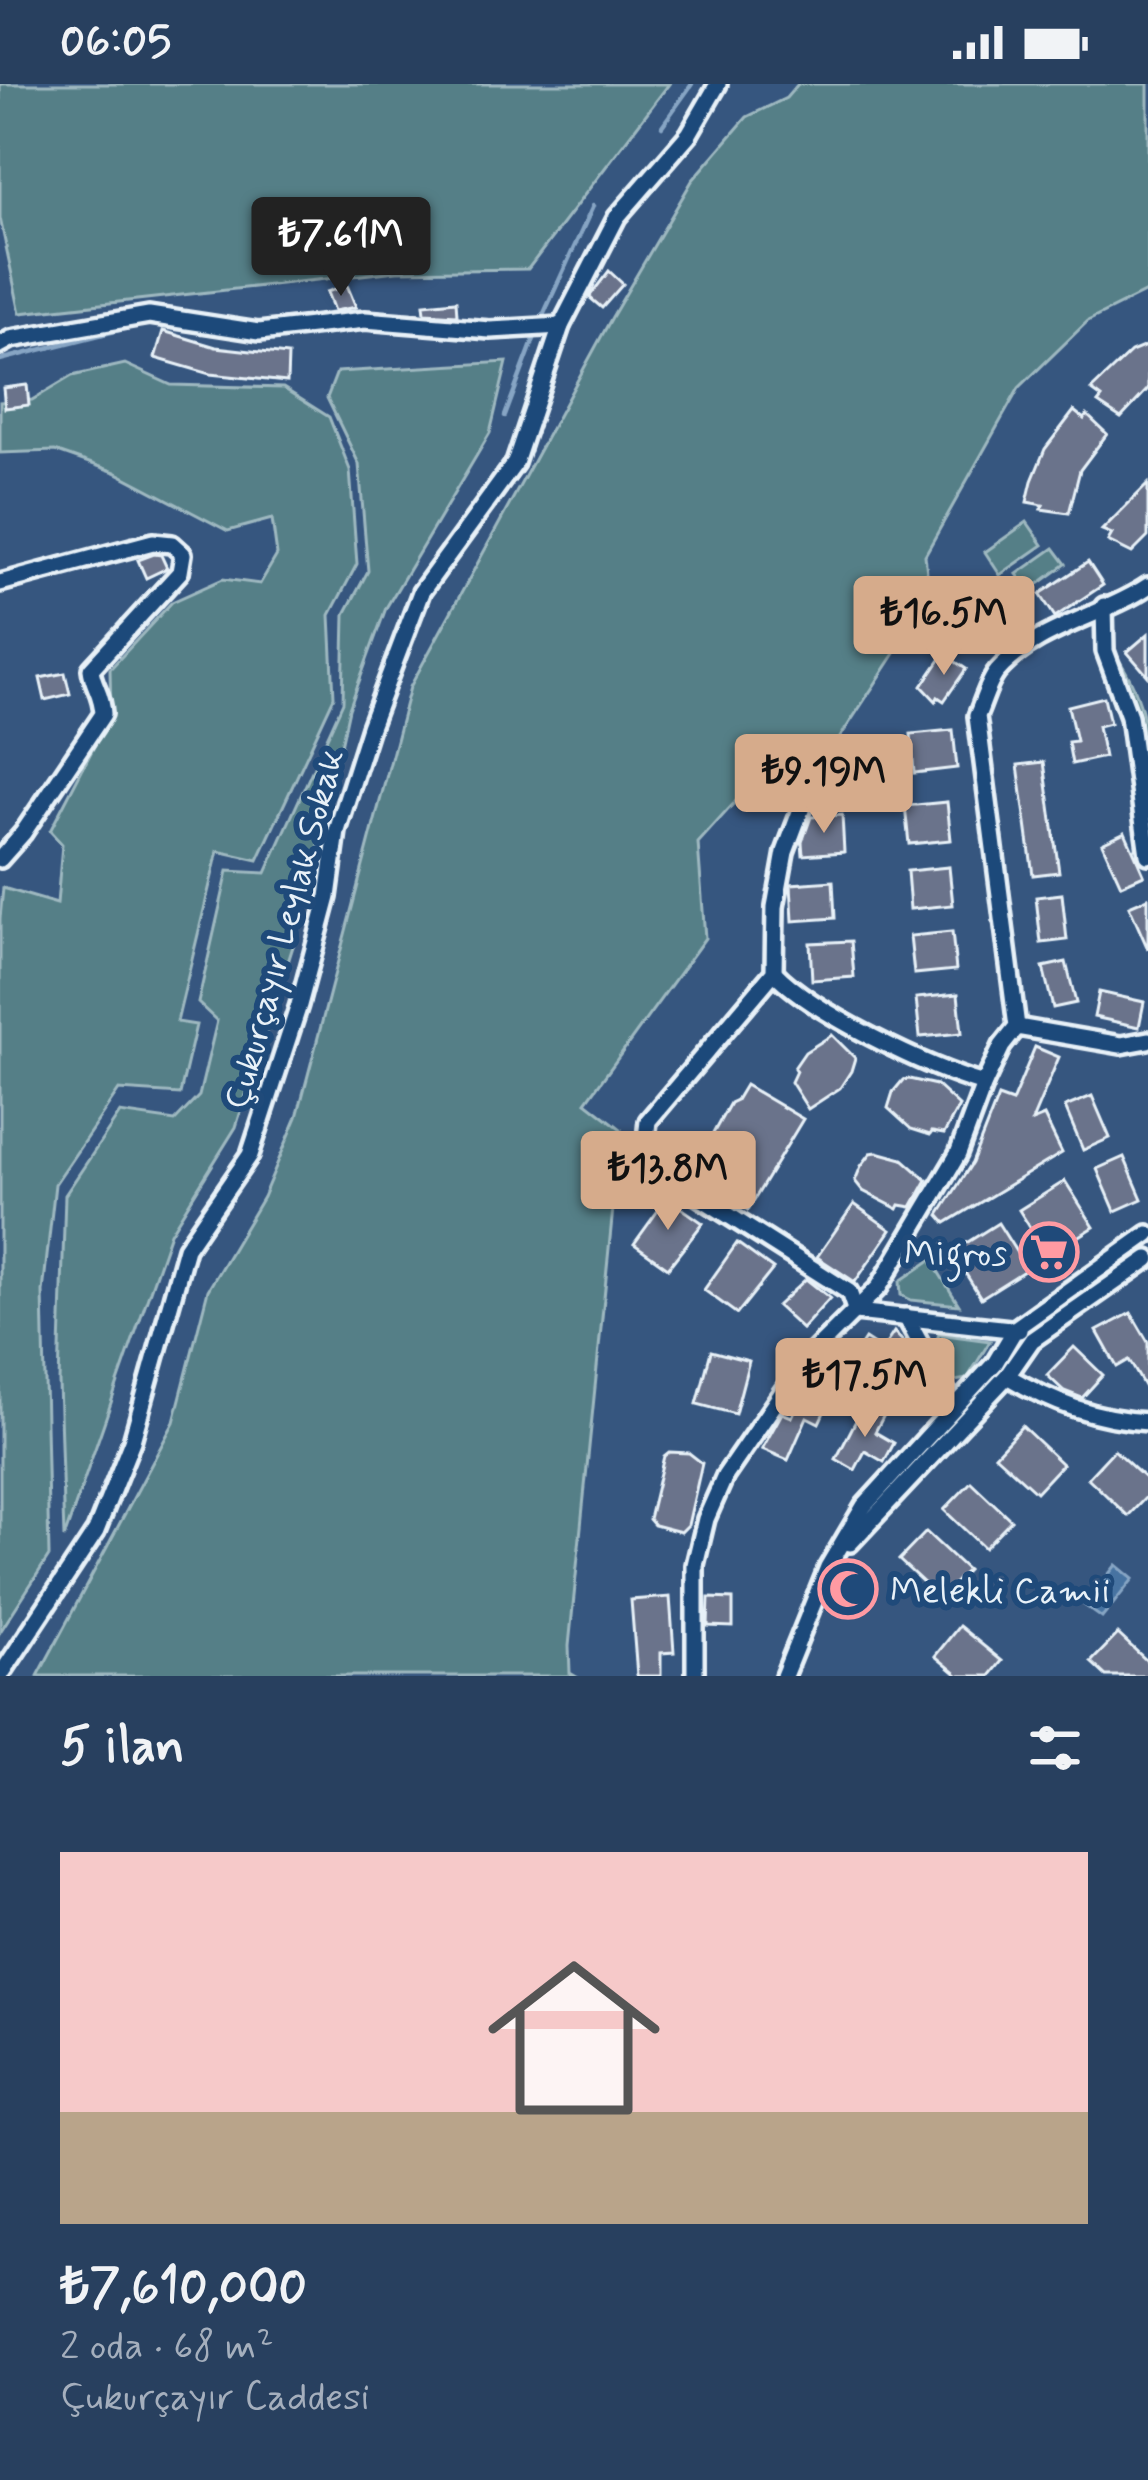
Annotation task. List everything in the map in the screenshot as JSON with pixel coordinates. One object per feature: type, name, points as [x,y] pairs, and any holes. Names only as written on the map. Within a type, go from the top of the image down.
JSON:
[{"type":"street","name":"Çukurçayır Leylak Sokak","points":[[0,1676],[72,1569],[103,1513],[132,1441],[186,1248],[250,1155],[328,897],[337,831],[421,592],[515,463],[555,327],[616,218],[688,134],[718,84]]},
{"type":"street","points":[[0,345],[11,339],[149,315],[260,332],[365,320],[555,327]]},
{"type":"street","points":[[0,583],[153,542],[172,544],[183,554],[180,572],[91,669],[102,693],[103,714],[23,833],[0,859]]},
{"type":"street","points":[[695,1676],[695,1565],[706,1519],[725,1476],[804,1360],[879,1287],[958,1154],[984,1084],[1002,1046],[1017,1028],[977,716],[996,673],[1036,643],[1148,586]]},
{"type":"street","points":[[1104,606],[1105,651],[1129,716],[1148,855]]},
{"type":"street","points":[[802,807],[785,852],[775,907],[774,972],[648,1121],[648,1172],[849,1292],[856,1312]]},
{"type":"street","points":[[774,972],[788,986],[884,1043],[984,1084]]},
{"type":"street","points":[[1017,1028],[1121,1045],[1148,1040]]},
{"type":"street","points":[[784,1676],[828,1567],[864,1506],[995,1363],[1016,1328],[1148,1234]]},
{"type":"street","points":[[828,1567],[1007,1376],[1032,1340],[1148,1259]]},
{"type":"street","points":[[856,1312],[1016,1328],[1032,1340]]},
{"type":"street","points":[[906,1317],[954,1406]]},
{"type":"street","points":[[1007,1376],[1049,1401],[1108,1419],[1148,1422]]},
{"type":"green space","points":[[0,84],[669,84],[528,269],[397,271],[20,313],[0,218]]},
{"type":"green space","points":[[798,84],[1148,84],[1148,291],[1088,321],[1019,388],[925,555],[930,600],[837,742],[783,749],[698,843],[705,938],[586,1102],[621,1129],[569,1646],[570,1673],[575,1676],[38,1676],[174,1422],[208,1290],[263,1197],[297,1117],[410,687],[612,317],[692,181],[747,117],[786,98]]},
{"type":"green space","points":[[507,362],[490,433],[386,608],[349,709],[306,905],[236,1127],[170,1233],[64,1538],[59,1382],[65,1195],[120,1113],[175,1121],[199,1096],[217,1021],[198,1003],[228,871],[266,873],[343,702],[345,614],[368,571],[359,464],[327,398],[337,372]]},
{"type":"green space","points":[[125,364],[171,385],[283,388],[329,417],[350,470],[357,564],[330,615],[334,697],[258,860],[218,851],[177,1022],[196,1025],[180,1094],[119,1090],[55,1184],[43,1292],[49,1556],[0,1632],[3,888],[57,904],[62,844],[50,831],[111,714],[110,669],[172,602],[223,579],[260,584],[277,555],[272,519],[228,531],[115,472],[55,451],[0,453],[0,402],[32,400],[72,376]]},
{"type":"green space","points":[[1027,522],[1043,545],[1000,575],[985,552]]},
{"type":"green space","points":[[1054,548],[1066,564],[1029,591],[1017,574]]},
{"type":"green space","points":[[1116,655],[1144,720],[1148,791],[1139,716]]},
{"type":"green space","points":[[931,1260],[959,1305],[901,1295],[900,1281]]},
{"type":"green space","points":[[939,1334],[990,1341],[967,1379],[943,1383],[931,1357]]},
{"type":"water","points":[[1116,1565],[1133,1579],[1102,1618],[1084,1605]]},
{"type":"building","points":[[609,271],[623,284],[602,308],[589,297]]},
{"type":"building","points":[[347,285],[356,307],[334,311],[327,292]]},
{"type":"building","points":[[456,301],[457,315],[425,313],[424,304]]},
{"type":"building","points":[[163,331],[216,347],[288,355],[287,382],[210,374],[155,358]]},
{"type":"building","points":[[1148,345],[1148,389],[1121,418],[1098,403],[1102,398],[1091,390],[1131,352]]},
{"type":"building","points":[[27,385],[29,405],[5,408],[3,388]]},
{"type":"building","points":[[1074,411],[1084,419],[1087,415],[1107,434],[1080,470],[1069,513],[1041,509],[1043,505],[1027,502],[1032,481],[1045,449]]},
{"type":"building","points":[[1148,484],[1148,537],[1132,553],[1108,541],[1112,534],[1102,530]]},
{"type":"building","points":[[161,555],[167,568],[146,578],[138,560]]},
{"type":"building","points":[[1088,562],[1103,585],[1055,617],[1040,594]]},
{"type":"building","points":[[1148,634],[1148,676],[1127,652]]},
{"type":"building","points":[[944,654],[966,669],[944,701],[938,697],[936,701],[922,686]]},
{"type":"building","points":[[65,673],[70,694],[45,700],[40,678]]},
{"type":"building","points":[[1104,697],[1110,723],[1098,726],[1104,757],[1072,764],[1068,742],[1076,741],[1068,706]]},
{"type":"building","points":[[953,730],[957,768],[914,773],[911,734]]},
{"type":"building","points":[[1044,762],[1059,872],[1033,875],[1018,765]]},
{"type":"building","points":[[947,802],[951,840],[909,844],[905,806]]},
{"type":"building","points":[[842,815],[844,852],[803,855],[802,842],[811,817]]},
{"type":"building","points":[[1125,832],[1144,875],[1121,885],[1102,843]]},
{"type":"building","points":[[949,867],[953,905],[910,909],[907,871]]},
{"type":"building","points":[[833,881],[835,918],[793,921],[791,884]]},
{"type":"building","points":[[1062,894],[1067,940],[1041,943],[1036,897]]},
{"type":"building","points":[[1148,898],[1148,949],[1129,906]]},
{"type":"building","points":[[952,932],[956,970],[914,974],[910,936]]},
{"type":"building","points":[[851,941],[854,977],[812,980],[810,943]]},
{"type":"building","points":[[1066,962],[1076,1003],[1053,1008],[1043,967]]},
{"type":"building","points":[[1099,992],[1144,1002],[1139,1027],[1094,1017]]},
{"type":"building","points":[[958,994],[962,1033],[920,1037],[916,998]]},
{"type":"building","points":[[832,1035],[855,1058],[851,1071],[840,1088],[808,1109],[791,1082],[794,1068],[805,1052]]},
{"type":"building","points":[[1035,1047],[1059,1057],[1032,1121],[1044,1116],[1062,1153],[946,1223],[939,1215],[972,1163],[998,1097],[1012,1102]]},
{"type":"building","points":[[909,1079],[936,1085],[959,1106],[944,1134],[911,1129],[888,1108],[893,1092]]},
{"type":"building","points":[[745,1085],[803,1119],[748,1210],[690,1175]]},
{"type":"building","points":[[1092,1096],[1110,1138],[1083,1150],[1065,1107]]},
{"type":"building","points":[[877,1152],[903,1159],[927,1180],[912,1207],[900,1205],[898,1209],[863,1191],[855,1181],[861,1166]]},
{"type":"building","points":[[1124,1157],[1142,1199],[1115,1211],[1097,1169]]},
{"type":"building","points":[[1065,1181],[1094,1227],[1048,1256],[1019,1210]]},
{"type":"building","points":[[667,1198],[703,1223],[668,1268],[634,1244]]},
{"type":"building","points":[[854,1204],[891,1230],[855,1282],[817,1257]]},
{"type":"building","points":[[998,1223],[1027,1269],[981,1298],[952,1252]]},
{"type":"building","points":[[737,1243],[773,1269],[737,1314],[704,1290]]},
{"type":"building","points":[[806,1279],[830,1298],[802,1329],[777,1306]]},
{"type":"building","points":[[1131,1313],[1148,1342],[1148,1393],[1129,1360],[1117,1367],[1097,1331]]},
{"type":"building","points":[[894,1332],[909,1348],[899,1362],[916,1374],[904,1392],[853,1357],[865,1339],[882,1350]]},
{"type":"building","points":[[1074,1347],[1103,1375],[1082,1398],[1064,1391],[1047,1375]]},
{"type":"building","points":[[711,1351],[749,1361],[735,1414],[697,1404]]},
{"type":"building","points":[[815,1379],[835,1389],[819,1423],[807,1417],[788,1460],[762,1449],[782,1413],[792,1417],[807,1385],[811,1387]]},
{"type":"building","points":[[864,1405],[884,1415],[875,1432],[894,1443],[884,1462],[865,1451],[855,1470],[836,1459]]},
{"type":"building","points":[[1022,1426],[1062,1464],[1036,1492],[995,1455]]},
{"type":"building","points":[[1114,1450],[1148,1481],[1148,1495],[1128,1516],[1088,1478]]},
{"type":"building","points":[[689,1453],[702,1463],[688,1525],[681,1532],[654,1525],[649,1519],[664,1456]]},
{"type":"building","points":[[971,1482],[1011,1520],[984,1548],[944,1510]]},
{"type":"building","points":[[926,1532],[967,1570],[940,1598],[899,1560]]},
{"type":"building","name":"Melekli Camii","points":[[853,1569],[869,1593],[843,1610],[831,1592],[836,1580]]},
{"type":"building","points":[[670,1597],[674,1652],[661,1653],[661,1676],[637,1676],[631,1600]]},
{"type":"building","points":[[709,1598],[733,1599],[733,1627],[708,1626]]},
{"type":"building","points":[[959,1626],[1002,1661],[990,1676],[959,1676],[935,1656]]},
{"type":"building","points":[[1118,1634],[1148,1662],[1148,1676],[1106,1676],[1091,1662]]},
{"type":"waterway","points":[[662,126],[692,84]]},
{"type":"waterway","points":[[541,320],[593,206]]},
{"type":"waterway","points":[[0,360],[143,324]]},
{"type":"waterway","points":[[505,416],[537,331]]},
{"type":"place","name":"Migros","points":[[1049,1252]]},
{"type":"place","name":"Melekli Camii","points":[[848,1589]]}]
